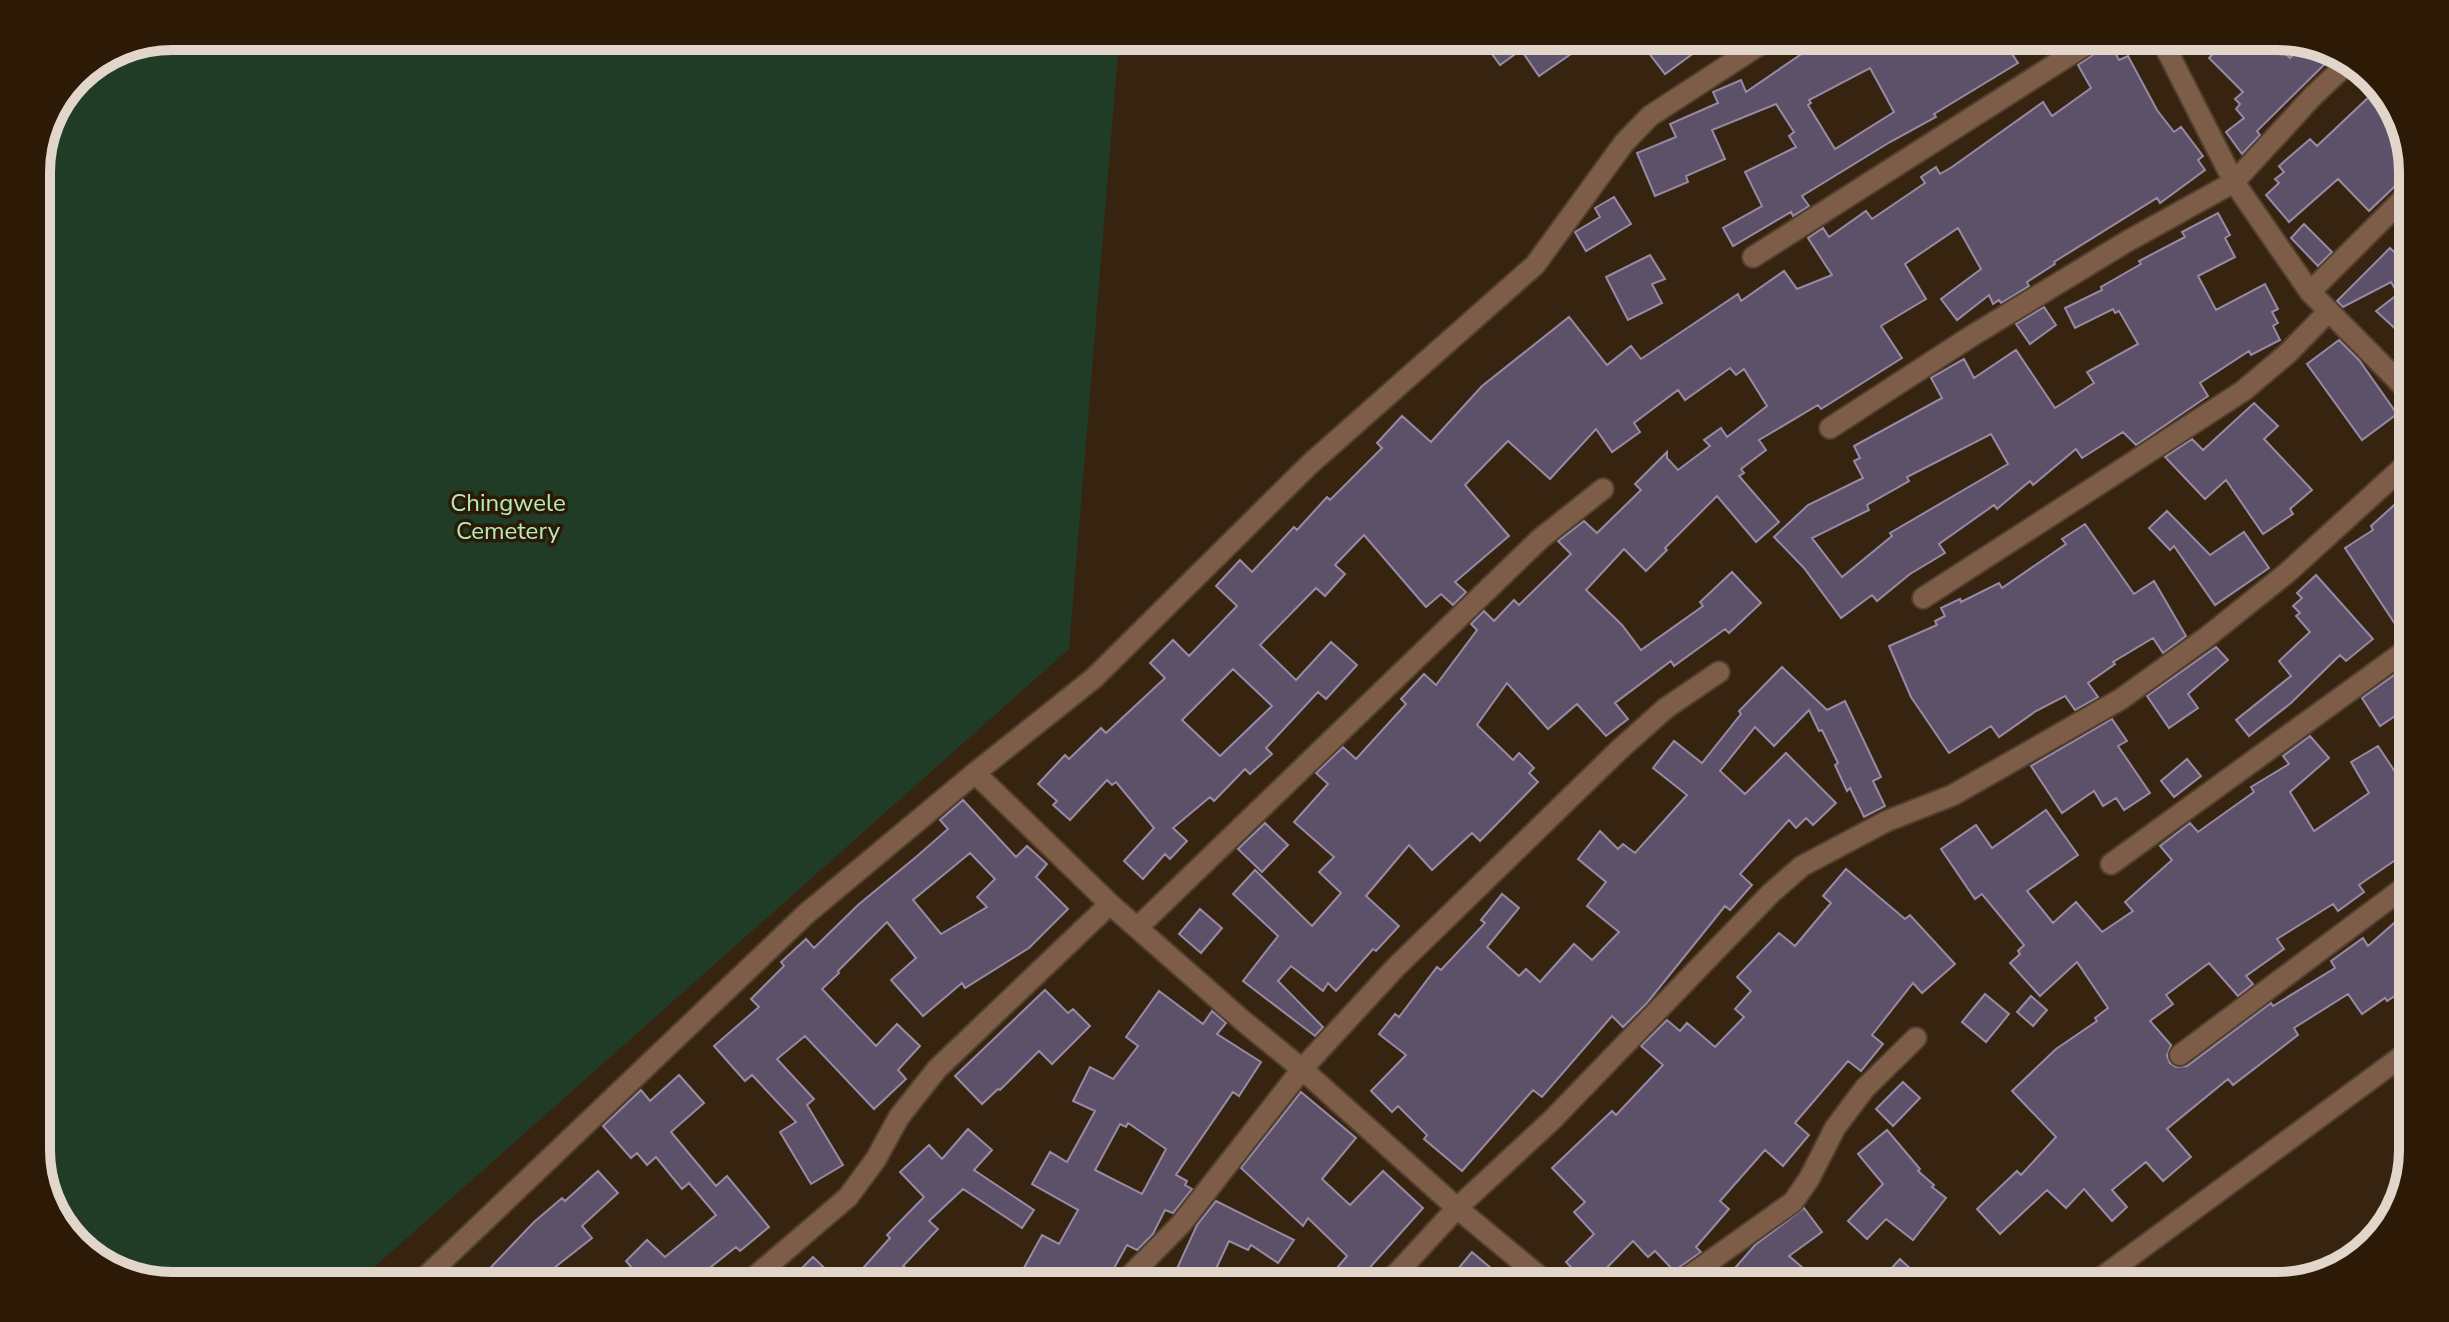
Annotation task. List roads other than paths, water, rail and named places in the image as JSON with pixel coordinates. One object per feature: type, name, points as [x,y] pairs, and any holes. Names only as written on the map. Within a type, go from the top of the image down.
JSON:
[{"type":"street","points":[[435,1272],[806,914],[1094,678],[1310,464],[1535,265],[1624,143],[1650,116],[1752,50]]},
{"type":"street","points":[[1753,257],[2078,50]]},
{"type":"street","points":[[2167,50],[2234,182],[2310,292],[2399,382]]},
{"type":"street","points":[[1830,428],[1970,337],[2234,182],[2342,69]]},
{"type":"street","points":[[2310,292],[2399,203]]},
{"type":"street","points":[[1923,598],[2243,391],[2287,354],[2329,311]]},
{"type":"street","points":[[1398,1272],[1457,1208],[1552,1120],[1771,893],[1802,866],[1887,821],[1953,795],[2121,699],[2207,637],[2288,572],[2399,471]]},
{"type":"street","points":[[1138,927],[1540,539],[1603,489]]},
{"type":"street","points":[[2111,864],[2399,655]]},
{"type":"street","points":[[1134,1272],[1181,1224],[1302,1069],[1396,967],[1619,750],[1666,708],[1719,672]]},
{"type":"street","points":[[975,773],[1110,904],[1534,1272]]},
{"type":"street","points":[[2180,1055],[2399,891]]},
{"type":"street","points":[[760,1272],[848,1197],[876,1159],[899,1117],[937,1069],[1110,904]]},
{"type":"street","points":[[1695,1272],[1793,1202],[1809,1179],[1835,1128],[1865,1088],[1916,1038]]},
{"type":"street","points":[[2109,1272],[2399,1058]]},
{"type":"park label","name":"Chingwele Cemetery","points":[[508,517]]}]
